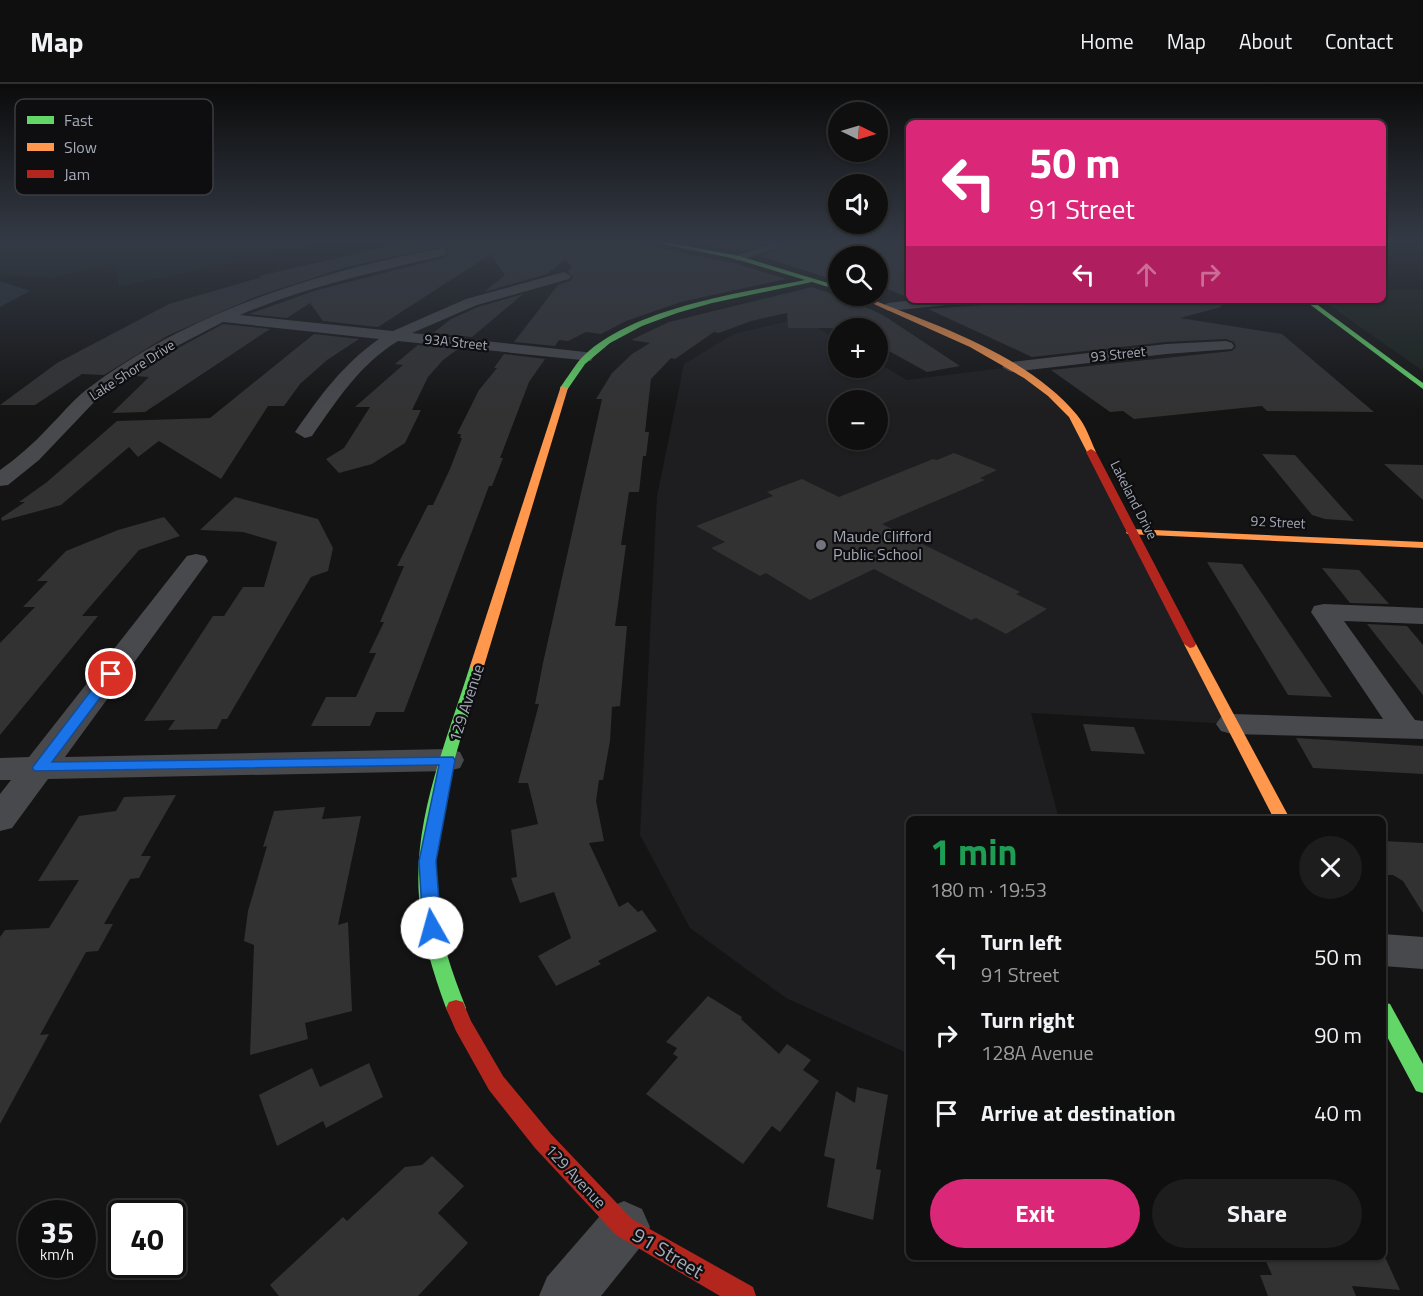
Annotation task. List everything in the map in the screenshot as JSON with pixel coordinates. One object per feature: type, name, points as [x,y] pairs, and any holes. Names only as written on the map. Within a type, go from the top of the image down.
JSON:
[{"type":"street","name":"Lake Shore Drive","points":[[0,480],[37,452],[92,394],[126,370],[219,317],[260,300]]},
{"type":"street","points":[[305,432],[336,386],[352,369],[398,336],[448,310],[484,300]]},
{"type":"street","name":"129 Avenue","points":[[624,1227],[543,1140],[496,1083],[463,1025],[439,963],[429,910],[428,861],[448,760],[567,380],[585,357],[630,330],[662,318],[735,300]]},
{"type":"street","points":[[888,307],[927,303]]},
{"type":"street","points":[[1310,303],[1423,387]]},
{"type":"street","name":"Lakeland Drive","points":[[888,307],[948,334],[1011,367],[1041,386],[1074,417],[1131,532],[1280,816]]},
{"type":"street","name":"93A Street","points":[[219,317],[585,357]]},
{"type":"street","name":"93 Street","points":[[1011,367],[1155,350],[1226,346]]},
{"type":"street","name":"92 Street","points":[[1131,532],[1423,545]]},
{"type":"street","points":[[0,819],[196,561]]},
{"type":"street","points":[[1415,730],[1324,612],[1423,616]]},
{"type":"street","points":[[1232,724],[1415,730]]},
{"type":"street","points":[[0,769],[448,760]]},
{"type":"street","points":[[1386,950],[1423,953]]},
{"type":"street","points":[[1386,1016],[1423,1084]]},
{"type":"street","points":[[566,1296],[624,1227]]},
{"type":"street","name":"91 Street","points":[[624,1227],[744,1296]]},
{"type":"shaded area","points":[[0,300],[14,300],[0,307]]},
{"type":"shaded area","points":[[1386,300],[1423,300],[1423,371],[1326,303],[1386,303]]},
{"type":"shaded area","points":[[801,318],[828,334],[828,378],[888,378],[888,369],[907,380],[1011,367],[1074,417],[1232,724],[1031,713],[1058,816],[906,816],[906,1053],[786,998],[690,928],[640,835],[657,496],[684,364],[734,334]]},
{"type":"building","points":[[184,300],[249,300],[167,336],[104,375],[82,374],[35,405],[0,405],[57,363],[169,304]]},
{"type":"building","points":[[290,300],[420,300],[378,327],[323,321],[310,303],[287,318],[249,314]]},
{"type":"building","points":[[504,300],[516,300],[472,337],[433,333],[451,319],[478,307]]},
{"type":"building","points":[[547,300],[692,300],[626,321],[601,334],[586,332],[568,341],[559,340],[555,346],[514,342]]},
{"type":"building","points":[[761,300],[828,300],[828,306],[863,306],[888,318],[828,318],[828,328],[788,328],[787,313],[751,321],[719,333],[714,332],[675,359],[671,358],[651,379],[645,432],[649,432],[646,456],[643,456],[639,492],[629,492],[621,545],[626,545],[615,626],[627,626],[620,706],[612,707],[610,741],[603,780],[599,780],[596,801],[604,841],[589,843],[619,907],[628,902],[638,912],[642,910],[657,931],[598,961],[601,964],[556,986],[538,956],[571,938],[554,892],[520,903],[511,878],[517,877],[511,830],[538,824],[528,783],[518,783],[539,704],[535,704],[543,663],[602,399],[596,399],[612,373],[632,354],[650,343],[631,340],[669,322]]},
{"type":"building","points":[[1009,303],[1220,303],[1221,307],[1180,318],[1282,334],[1374,412],[1267,411],[1262,406],[1134,419],[1123,411],[1110,412],[1051,370],[1232,351],[1236,347],[1234,342],[1226,339],[1166,342],[1032,357],[928,309]]},
{"type":"building","points":[[888,318],[960,366],[927,372],[888,351]]},
{"type":"building","points":[[223,324],[270,329],[145,412],[112,413],[149,377],[135,376],[180,347]]},
{"type":"building","points":[[314,334],[359,339],[327,360],[300,384],[284,406],[268,406],[221,479],[159,441],[138,457],[129,447],[61,505],[2,521],[1,518],[25,502],[19,502],[47,482],[117,421],[210,418]]},
{"type":"building","points":[[418,345],[458,349],[443,360],[428,377],[412,410],[421,410],[405,443],[372,464],[339,473],[326,459],[344,448],[370,407],[355,407],[403,365],[395,364]]},
{"type":"building","points":[[504,354],[545,359],[529,382],[500,458],[503,458],[492,486],[489,486],[404,712],[376,712],[370,726],[311,726],[326,697],[356,697],[376,653],[369,653],[384,622],[380,622],[404,566],[397,566],[428,505],[433,505],[450,469],[462,438],[460,438],[461,434],[457,434],[479,390],[497,368],[494,368]]},
{"type":"building","name":"Maude Clifford Public School","points":[[954,453],[997,470],[980,478],[985,480],[882,524],[1020,592],[1016,594],[1047,609],[1006,634],[976,618],[971,620],[874,569],[810,600],[766,573],[760,576],[711,548],[725,542],[696,526],[773,496],[767,492],[802,479],[839,497],[933,459],[937,460]]},
{"type":"building","points":[[1262,454],[1295,455],[1354,521],[1325,519],[1312,515]]},
{"type":"building","points":[[1384,464],[1423,465],[1423,500]]},
{"type":"building","points":[[235,497],[318,519],[333,548],[328,571],[311,577],[227,719],[222,719],[217,729],[168,730],[175,720],[144,721],[213,616],[224,616],[243,587],[264,587],[277,542],[243,532],[200,530]]},
{"type":"building","points":[[164,517],[180,536],[139,550],[82,616],[98,616],[0,735],[0,643],[35,607],[23,607],[48,581],[37,581],[66,551],[118,530]]},
{"type":"building","points":[[1207,562],[1242,564],[1332,697],[1288,695]]},
{"type":"building","points":[[1322,568],[1359,570],[1389,604],[1350,603]]},
{"type":"building","points":[[1367,624],[1407,626],[1423,645],[1423,695]]},
{"type":"building","points":[[1083,724],[1134,727],[1145,754],[1091,751]]},
{"type":"building","points":[[1296,738],[1423,746],[1423,774],[1313,768]]},
{"type":"building","points":[[176,795],[141,856],[151,856],[139,878],[130,879],[104,924],[113,924],[98,951],[86,952],[40,1035],[49,1034],[0,1124],[0,937],[5,930],[49,928],[79,880],[38,881],[79,816],[116,811],[124,797]]},
{"type":"building","points":[[325,807],[322,819],[361,816],[338,925],[348,922],[352,1011],[305,1023],[308,1039],[250,1055],[254,945],[244,941],[248,911],[267,846],[263,847],[274,811]]},
{"type":"building","points":[[1386,841],[1423,843],[1423,913],[1403,881],[1393,875],[1386,875]]},
{"type":"building","points":[[708,996],[742,1017],[741,1019],[779,1054],[787,1044],[811,1060],[803,1070],[819,1081],[780,1132],[772,1126],[743,1164],[646,1094],[678,1057],[673,1054],[677,1048],[666,1042]]},
{"type":"building","points":[[369,1063],[383,1097],[326,1128],[323,1121],[277,1146],[259,1095],[312,1068],[320,1087]]},
{"type":"building","points":[[857,1087],[888,1095],[876,1169],[881,1170],[873,1220],[827,1207],[835,1159],[824,1156],[836,1091],[855,1103]]},
{"type":"building","points":[[432,1156],[464,1186],[438,1213],[468,1243],[418,1296],[279,1296],[270,1285],[343,1217],[347,1221],[405,1167],[422,1165]]},
{"type":"building","points":[[1386,1259],[1400,1290],[1352,1286],[1356,1296],[1268,1296],[1260,1275],[1272,1275],[1265,1260]]},
{"type":"traffic: fast","points":[[564,388],[582,362],[608,341],[639,324],[718,300]]},
{"type":"traffic: fast","points":[[1311,303],[1423,387]]},
{"type":"traffic: fast","points":[[456,1008],[433,936],[427,899],[427,861],[440,787],[477,666]]},
{"type":"traffic: fast","points":[[1386,1016],[1423,1084]]},
{"type":"traffic: slow","points":[[883,306],[973,345],[1027,376],[1051,394],[1072,415],[1081,428],[1091,452]]},
{"type":"traffic: slow","points":[[477,666],[564,388]]},
{"type":"traffic: slow","points":[[1131,532],[1423,545]]},
{"type":"traffic: slow","points":[[1190,644],[1280,816]]},
{"type":"traffic: jam","points":[[1091,452],[1190,644]]},
{"type":"traffic: jam","points":[[456,1008],[463,1025],[496,1083],[543,1141],[624,1227],[744,1296]]},
{"type":"place","name":"Maude Clifford Public School","points":[[821,545]]},
{"type":"route","points":[[111,674],[40,768],[448,760],[428,861],[429,910],[432,928]]}]
